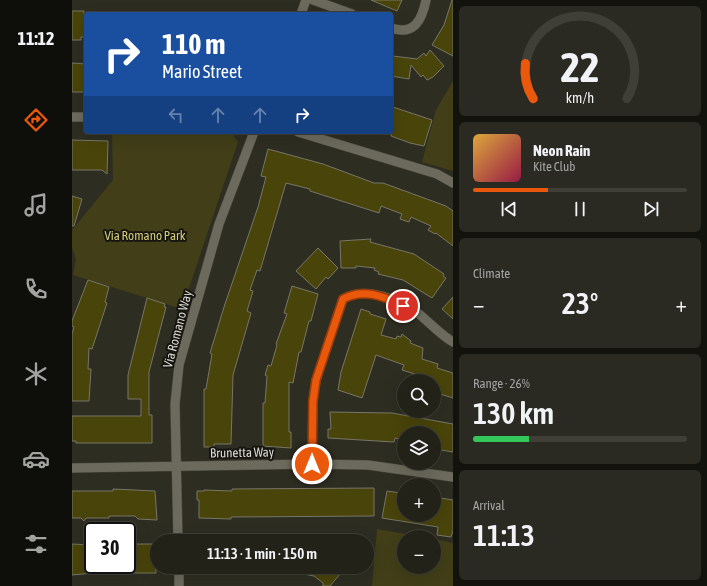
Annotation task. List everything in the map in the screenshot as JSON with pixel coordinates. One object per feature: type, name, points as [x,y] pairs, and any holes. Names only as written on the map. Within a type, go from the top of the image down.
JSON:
[{"type":"street","points":[[302,12],[306,0]]},
{"type":"street","points":[[313,0],[346,12]]},
{"type":"street","points":[[393,28],[404,31],[413,28],[424,13],[426,0]]},
{"type":"street","points":[[72,117],[84,117]]},
{"type":"street","name":"Via Romano Way","points":[[178,534],[175,404],[179,365],[219,224],[253,134]]},
{"type":"street","points":[[305,134],[436,174],[453,183]]},
{"type":"street","points":[[312,464],[313,401],[316,380],[343,299],[353,294],[363,293],[389,298],[417,313],[453,342]]},
{"type":"street","name":"Brunetta Way","points":[[72,468],[312,464],[368,465],[453,477]]},
{"type":"street","points":[[179,574],[180,586]]},
{"type":"green space","points":[[453,81],[453,171],[422,162],[436,110]]},
{"type":"green space","name":"Via Romano Park","points":[[112,134],[232,134],[238,142],[182,309],[73,275],[76,259],[72,248],[72,230],[113,180]]},
{"type":"green space","points":[[377,529],[397,532],[397,574],[441,574],[441,540],[453,543],[453,586],[372,586]]},
{"type":"building","points":[[371,0],[402,0],[397,11]]},
{"type":"building","points":[[452,0],[453,56],[432,45],[444,25]]},
{"type":"building","points":[[72,11],[84,11],[84,37],[81,37],[81,40],[72,40]]},
{"type":"building","points":[[430,50],[444,66],[433,77],[427,80],[423,75],[421,77],[411,65],[409,79],[393,76],[393,56],[417,59],[424,53],[426,56]]},
{"type":"building","points":[[72,63],[84,64],[84,92],[72,92]]},
{"type":"building","points":[[393,107],[432,120],[424,146],[391,136],[391,134],[393,134]]},
{"type":"building","points":[[72,140],[108,141],[107,174],[102,170],[72,170]]},
{"type":"building","points":[[268,149],[323,164],[374,183],[383,183],[446,206],[453,211],[453,246],[436,233],[435,234],[428,230],[431,226],[411,217],[409,222],[400,219],[402,214],[381,206],[379,213],[310,191],[310,189],[286,183],[260,271],[257,270],[250,290],[253,291],[247,311],[251,313],[233,375],[231,444],[214,444],[214,447],[204,447],[204,389],[206,389],[212,354],[210,353],[258,207],[266,177],[261,176]]},
{"type":"building","points":[[72,196],[82,199],[74,226],[72,226]]},
{"type":"building","points":[[371,239],[370,242],[414,254],[444,274],[443,276],[446,278],[432,298],[403,280],[378,274],[379,272],[374,270],[375,268],[356,266],[356,268],[341,268],[340,241]]},
{"type":"building","points":[[318,248],[338,268],[328,279],[326,277],[316,289],[296,271]]},
{"type":"building","points":[[88,280],[109,287],[105,302],[107,303],[92,349],[89,348],[88,369],[91,369],[89,401],[72,401],[72,334],[74,327],[72,326],[72,321]]},
{"type":"building","points":[[292,286],[318,294],[301,352],[299,352],[293,383],[289,382],[289,432],[291,432],[291,448],[263,446],[263,403],[265,403],[267,376],[265,375],[268,365],[271,366],[276,344],[287,314],[284,313]]},
{"type":"building","points":[[453,297],[453,319],[442,309]]},
{"type":"building","points":[[147,298],[165,304],[164,307],[166,307],[149,372],[149,415],[152,415],[152,443],[76,443],[76,441],[72,441],[72,416],[141,416],[141,399],[128,399],[128,375]]},
{"type":"building","points":[[361,309],[370,312],[370,314],[386,319],[381,335],[396,339],[397,336],[401,337],[402,334],[411,341],[410,343],[423,348],[422,359],[438,364],[437,368],[453,373],[453,398],[441,394],[441,374],[415,374],[402,370],[404,365],[376,355],[362,398],[338,390],[341,372]]},
{"type":"building","points":[[330,412],[392,413],[397,414],[397,418],[420,418],[453,424],[453,452],[441,450],[441,426],[397,426],[397,438],[395,438],[394,442],[328,438],[328,429],[331,429]]},
{"type":"building","points":[[374,488],[374,516],[231,517],[231,519],[199,518],[199,500],[197,500],[197,491],[232,491],[232,489]]},
{"type":"building","points":[[113,489],[155,491],[157,520],[138,519],[135,516],[86,518],[84,521],[81,518],[72,518],[72,491],[113,491]]},
{"type":"building","points":[[387,491],[397,492],[397,520],[382,518]]},
{"type":"building","points":[[441,498],[453,500],[453,531],[451,537],[441,536],[441,530],[438,530],[438,527],[407,522],[441,522]]},
{"type":"building","points":[[72,544],[84,545],[84,574],[72,575]]},
{"type":"building","points":[[136,544],[150,544],[150,573],[136,573]]},
{"type":"building","points":[[304,574],[340,574],[330,586],[323,586],[323,583],[314,576]]},
{"type":"route","points":[[312,464],[313,401],[316,380],[343,299],[353,294],[363,293],[389,298],[403,306]]}]
